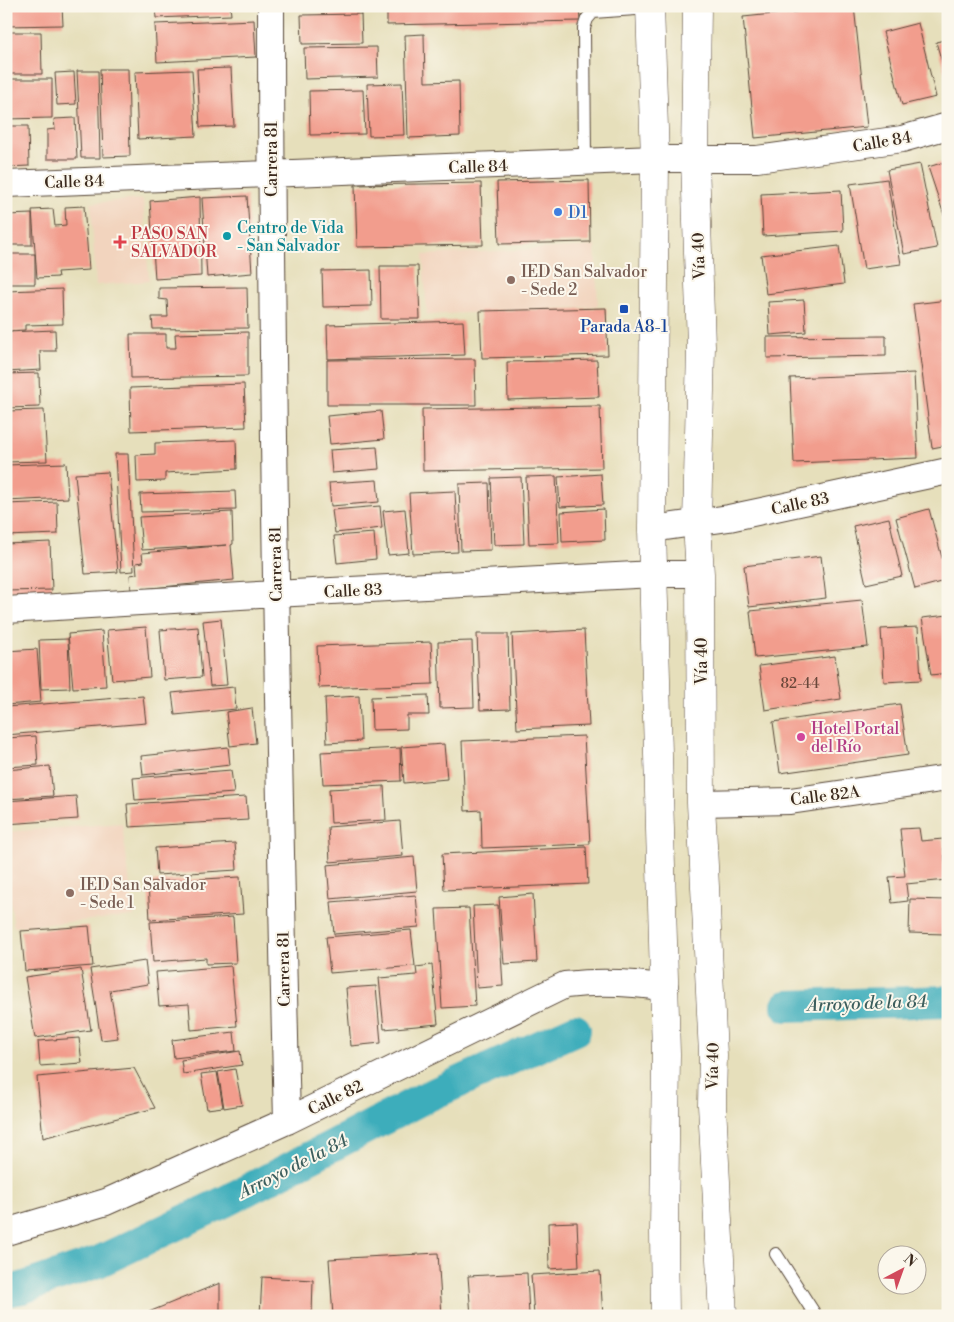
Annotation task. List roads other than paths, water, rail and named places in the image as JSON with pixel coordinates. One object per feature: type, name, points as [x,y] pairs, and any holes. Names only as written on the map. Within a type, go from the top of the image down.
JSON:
[{"type":"highway","name":"Vía 40","points":[[696,6],[695,160],[701,346],[697,524],[700,574],[701,803],[713,1046],[712,1105],[723,1316]]},
{"type":"highway","points":[[650,7],[655,159],[652,529],[666,1054],[665,1316]]},
{"type":"street","name":"Carrera 81","points":[[271,6],[275,594],[287,1121]]},
{"type":"street","name":"Calle 84","points":[[6,184],[655,159],[757,158],[902,139],[948,126]]},
{"type":"street","name":"Calle 83","points":[[652,529],[697,524],[948,471]]},
{"type":"street","name":"Calle 83","points":[[6,610],[654,574],[700,574]]},
{"type":"street","name":"Calle 82A","points":[[701,803],[790,801],[948,778]]},
{"type":"street","name":"Calle 82","points":[[6,1232],[106,1202],[287,1121],[565,985],[595,981],[637,983],[665,988]]},
{"type":"lane","points":[[585,162],[584,28],[587,19],[593,12],[650,7]]},
{"type":"lane","points":[[776,1254],[816,1316]]},
{"type":"waterway","name":"Arroyo de la 84","points":[[787,1006],[948,1001]]},
{"type":"waterway","name":"Arroyo de la 84","points":[[6,1291],[22,1288],[98,1262],[226,1201],[424,1098],[575,1030]]},
{"type":"place","name":"D1","points":[[558,212]]},
{"type":"place","name":"Centro de Vida - San Salvador","points":[[227,236]]},
{"type":"place","name":"PASO SAN SALVADOR","points":[[120,242]]},
{"type":"place","name":"IED San Salvador - Sede 2","points":[[511,280]]},
{"type":"place","name":"Parada A8-1","points":[[624,309]]},
{"type":"place","name":"Hotel Portal del Río","points":[[801,737]]},
{"type":"place","name":"IED San Salvador - Sede 1","points":[[70,893]]}]
